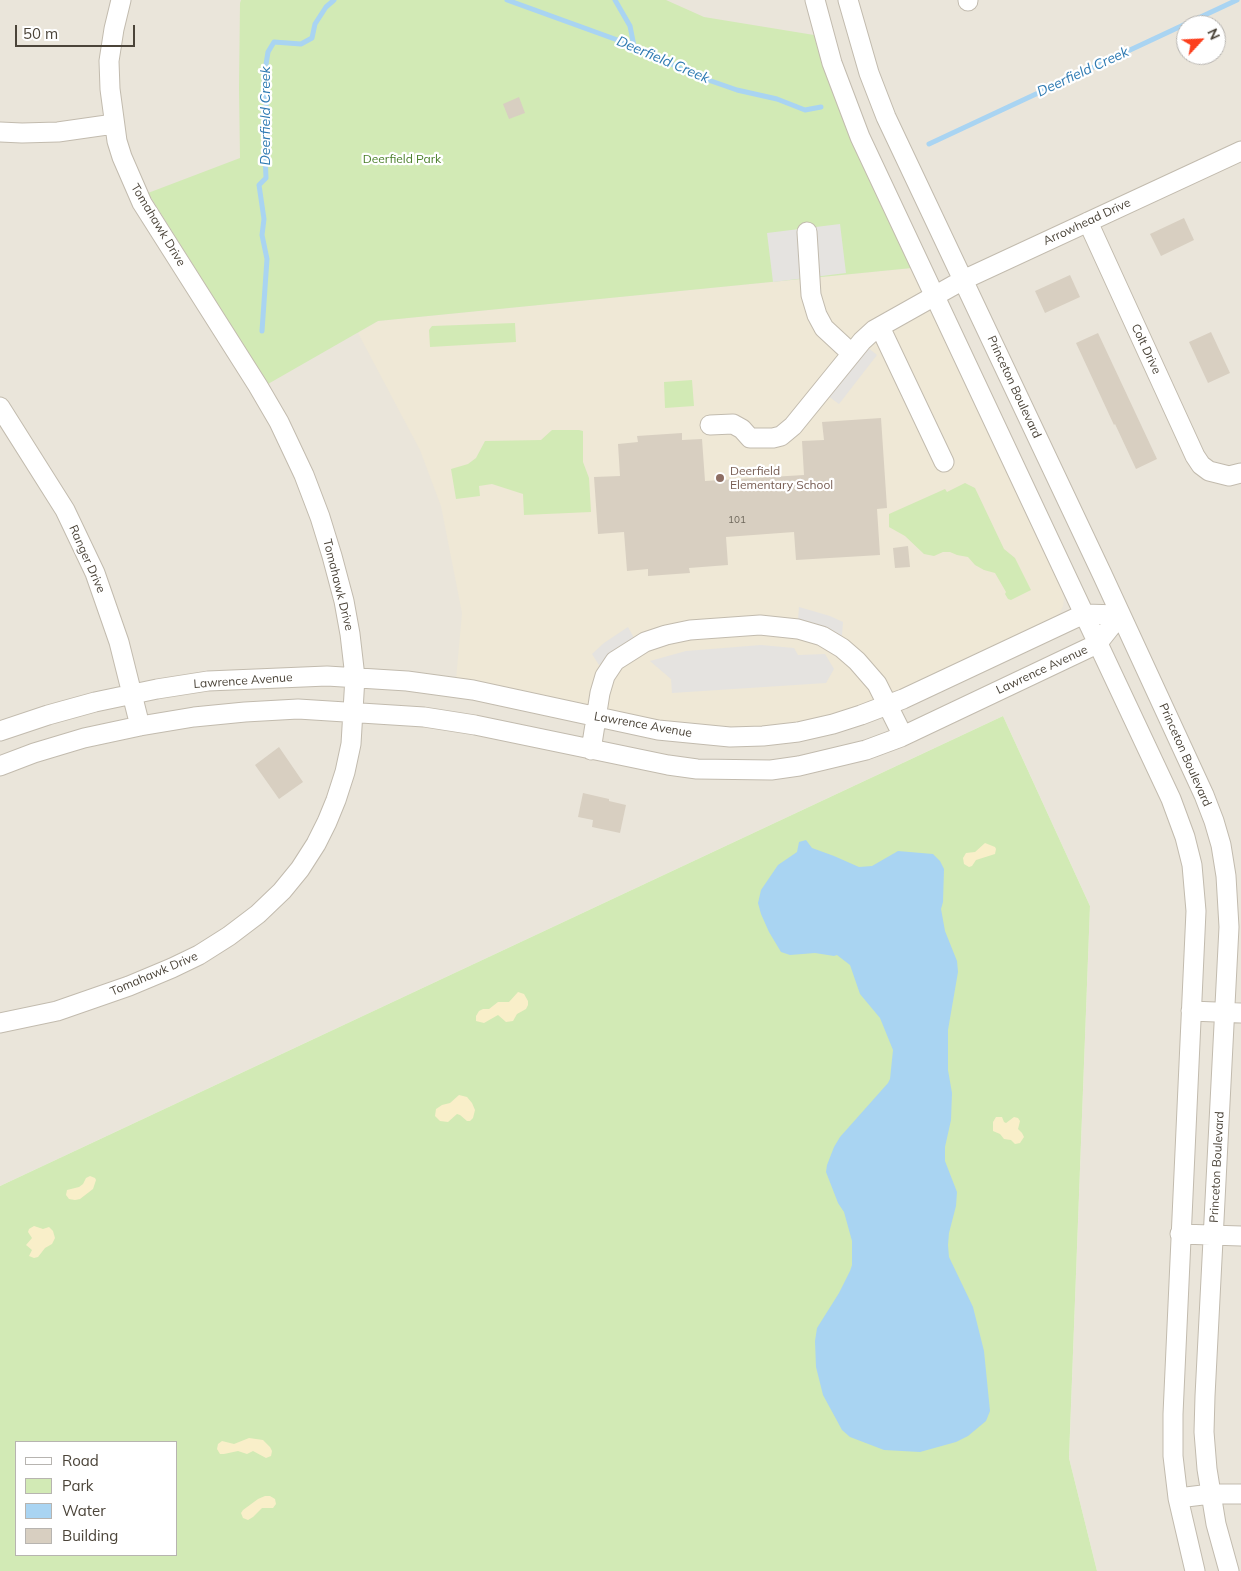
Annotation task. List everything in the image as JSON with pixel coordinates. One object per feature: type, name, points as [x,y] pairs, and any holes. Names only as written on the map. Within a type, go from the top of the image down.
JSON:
[{"type":"street","name":"Tomahawk Drive","points":[[0,1023],[57,1010],[129,986],[172,968],[199,955],[229,936],[258,914],[282,892],[316,844],[327,822],[345,772],[351,744],[355,677],[350,634],[344,600],[332,556],[304,475],[279,422],[258,386],[142,204],[122,157],[114,124],[110,89],[110,61],[114,29],[121,0]]},
{"type":"street","points":[[815,0],[832,63],[860,137],[1171,799],[1185,837],[1192,865],[1196,911],[1180,1234],[1173,1456],[1178,1498],[1196,1571]]},
{"type":"street","name":"Princeton Boulevard","points":[[848,0],[869,73],[886,117],[1204,795],[1221,845],[1229,903],[1233,1013],[1214,1235],[1204,1396],[1204,1432],[1207,1469],[1216,1524],[1229,1571]]},
{"type":"street","points":[[0,132],[58,132],[114,124]]},
{"type":"street","name":"Arrowhead Drive","points":[[710,424],[732,424],[742,429],[750,438],[781,436],[793,426],[862,341],[880,326],[963,280],[1241,151]]},
{"type":"street","name":"Colt Drive","points":[[1088,222],[1195,456],[1201,465],[1209,471],[1229,476],[1241,473]]},
{"type":"street","points":[[807,232],[811,295],[817,315],[824,328],[851,354]]},
{"type":"street","points":[[880,326],[944,462]]},
{"type":"street","name":"Ranger Drive","points":[[0,407],[65,510],[92,566],[119,642],[140,726]]},
{"type":"street","name":"Lawrence Avenue","points":[[0,731],[48,715],[157,688],[208,682],[318,676],[407,681],[473,690],[658,730],[730,737],[763,736],[798,732],[861,715],[887,705],[1084,614],[1120,615]]},
{"type":"street","name":"Lawrence Avenue","points":[[0,766],[34,753],[84,738],[140,726],[194,716],[298,710],[424,717],[475,725],[668,765],[698,768],[771,770],[834,759],[866,750],[902,736],[1097,644],[1120,615]]},
{"type":"street","points":[[591,750],[604,676],[615,661],[627,652],[645,642],[674,634],[716,628],[760,625],[798,629],[822,636],[842,648],[868,672],[877,684],[902,736]]},
{"type":"street","points":[[1191,1011],[1233,1013]]},
{"type":"street","points":[[1180,1234],[1241,1236]]},
{"type":"street","points":[[1178,1498],[1211,1494],[1241,1494]]},
{"type":"shaded area","points":[[0,0],[1241,0],[1241,1571],[1097,1571],[1069,1458],[1090,906],[1003,716],[0,1186]]},
{"type":"shaded area","points":[[840,224],[846,273],[773,282],[767,233]]},
{"type":"shaded area","name":"Deerfield Elementary School","points":[[912,268],[1061,587],[1064,598],[1060,613],[1053,619],[906,688],[859,707],[830,716],[769,726],[739,729],[652,721],[456,679],[462,613],[441,506],[420,450],[358,333],[378,321]]},
{"type":"shaded area","points":[[867,347],[877,355],[839,404],[828,396]]},
{"type":"shaded area","points":[[799,607],[843,622],[842,636],[830,629],[798,620]]},
{"type":"shaded area","points":[[628,627],[634,638],[599,665],[592,654],[604,643]]},
{"type":"shaded area","points":[[761,645],[794,648],[798,655],[825,654],[834,669],[826,683],[672,693],[671,679],[650,661],[686,651]]},
{"type":"green space","name":"Deerfield Park","points":[[241,0],[666,0],[704,17],[814,35],[833,92],[912,268],[378,321],[268,384],[148,193],[240,158]]},
{"type":"green space","points":[[515,323],[516,342],[430,347],[429,330],[432,326]]},
{"type":"green space","points":[[692,380],[694,406],[665,408],[664,382]]},
{"type":"green space","points":[[552,430],[583,431],[583,462],[589,478],[591,512],[524,515],[523,494],[492,484],[479,486],[480,496],[456,499],[451,469],[468,464],[476,458],[485,441],[541,440]]},
{"type":"green space","points":[[965,483],[975,488],[1004,549],[1015,558],[1031,590],[1011,600],[1005,594],[1006,592],[995,573],[975,565],[968,557],[950,552],[943,552],[934,556],[924,554],[905,536],[889,527],[889,514],[945,489],[947,492]]},
{"type":"green space","points":[[1003,716],[1090,906],[1069,1458],[1097,1571],[0,1571],[0,1186]]},
{"type":"sand","points":[[985,843],[995,847],[995,854],[976,860],[969,867],[964,864],[963,858],[966,853],[975,852]]},
{"type":"sand","points":[[518,992],[524,994],[528,1005],[526,1009],[517,1014],[513,1021],[506,1022],[498,1015],[484,1023],[476,1021],[479,1011],[489,1009],[498,1002],[509,1002]]},
{"type":"sand","points":[[459,1095],[467,1097],[472,1103],[475,1110],[473,1118],[467,1121],[457,1114],[448,1122],[440,1121],[435,1116],[436,1109],[450,1103]]},
{"type":"sand","points":[[996,1117],[1002,1117],[1006,1123],[1014,1117],[1018,1118],[1020,1121],[1018,1129],[1024,1137],[1020,1143],[1015,1144],[993,1131],[993,1122]]},
{"type":"sand","points":[[90,1176],[96,1180],[93,1189],[80,1199],[69,1199],[66,1195],[67,1190],[79,1187]]},
{"type":"sand","points":[[34,1226],[43,1229],[49,1227],[53,1231],[55,1238],[52,1244],[45,1248],[38,1257],[34,1258],[29,1256],[32,1250],[26,1245],[32,1238],[28,1232],[29,1229]]},
{"type":"sand","points":[[249,1438],[263,1440],[272,1451],[271,1456],[266,1458],[253,1451],[247,1454],[238,1451],[220,1454],[217,1449],[218,1444],[222,1441],[234,1444]]},
{"type":"sand","points":[[265,1496],[275,1499],[276,1504],[273,1508],[262,1508],[248,1520],[243,1518],[241,1513],[243,1510]]},
{"type":"water","points":[[806,840],[812,848],[859,867],[872,866],[898,851],[933,854],[940,861],[944,869],[941,909],[945,931],[957,961],[958,972],[948,1030],[948,1070],[952,1093],[951,1120],[945,1147],[945,1161],[957,1192],[956,1206],[949,1233],[949,1257],[973,1307],[984,1351],[990,1411],[986,1421],[968,1436],[956,1442],[920,1452],[884,1450],[850,1437],[842,1430],[823,1395],[816,1367],[815,1341],[817,1328],[839,1293],[852,1265],[852,1241],[844,1212],[838,1203],[826,1172],[827,1165],[840,1137],[888,1083],[893,1050],[880,1018],[860,994],[850,965],[837,955],[815,953],[790,955],[781,952],[761,914],[758,903],[761,890],[778,865],[797,852],[799,842]]},
{"type":"building","points":[[519,97],[525,113],[509,119],[503,104]]},
{"type":"building","points":[[1184,218],[1194,240],[1161,256],[1150,234]]},
{"type":"building","points":[[1070,275],[1080,297],[1045,313],[1035,291]]},
{"type":"building","points":[[1211,332],[1230,373],[1208,383],[1189,342]]},
{"type":"building","points":[[1098,333],[1157,459],[1136,469],[1076,343]]},
{"type":"building","points":[[881,418],[887,508],[877,509],[880,555],[796,560],[794,532],[726,537],[728,565],[689,568],[690,573],[648,576],[648,569],[627,571],[624,532],[598,534],[594,477],[620,476],[618,444],[638,442],[637,436],[682,433],[682,440],[702,439],[705,481],[804,475],[802,441],[824,440],[822,422]]},
{"type":"building","points":[[908,546],[910,567],[895,568],[893,548]]},
{"type":"building","points":[[279,747],[303,782],[279,799],[255,765]]},
{"type":"building","points":[[583,793],[626,805],[620,833],[592,827],[593,820],[578,817]]},
{"type":"waterway","name":"Deerfield Creek","points":[[262,331],[267,259],[262,235],[264,219],[259,185],[266,178],[264,130],[267,115],[264,77],[268,52],[274,42],[301,44],[312,38],[315,24],[326,7],[334,0]]},
{"type":"waterway","name":"Deerfield Creek","points":[[507,0],[634,46],[694,75],[737,90],[777,99],[805,110],[821,107]]},
{"type":"waterway","points":[[615,0],[630,26],[634,46]]},
{"type":"waterway","name":"Deerfield Creek","points":[[929,144],[1237,0]]},
{"type":"place","name":"Deerfield Elementary School","points":[[720,478]]}]
